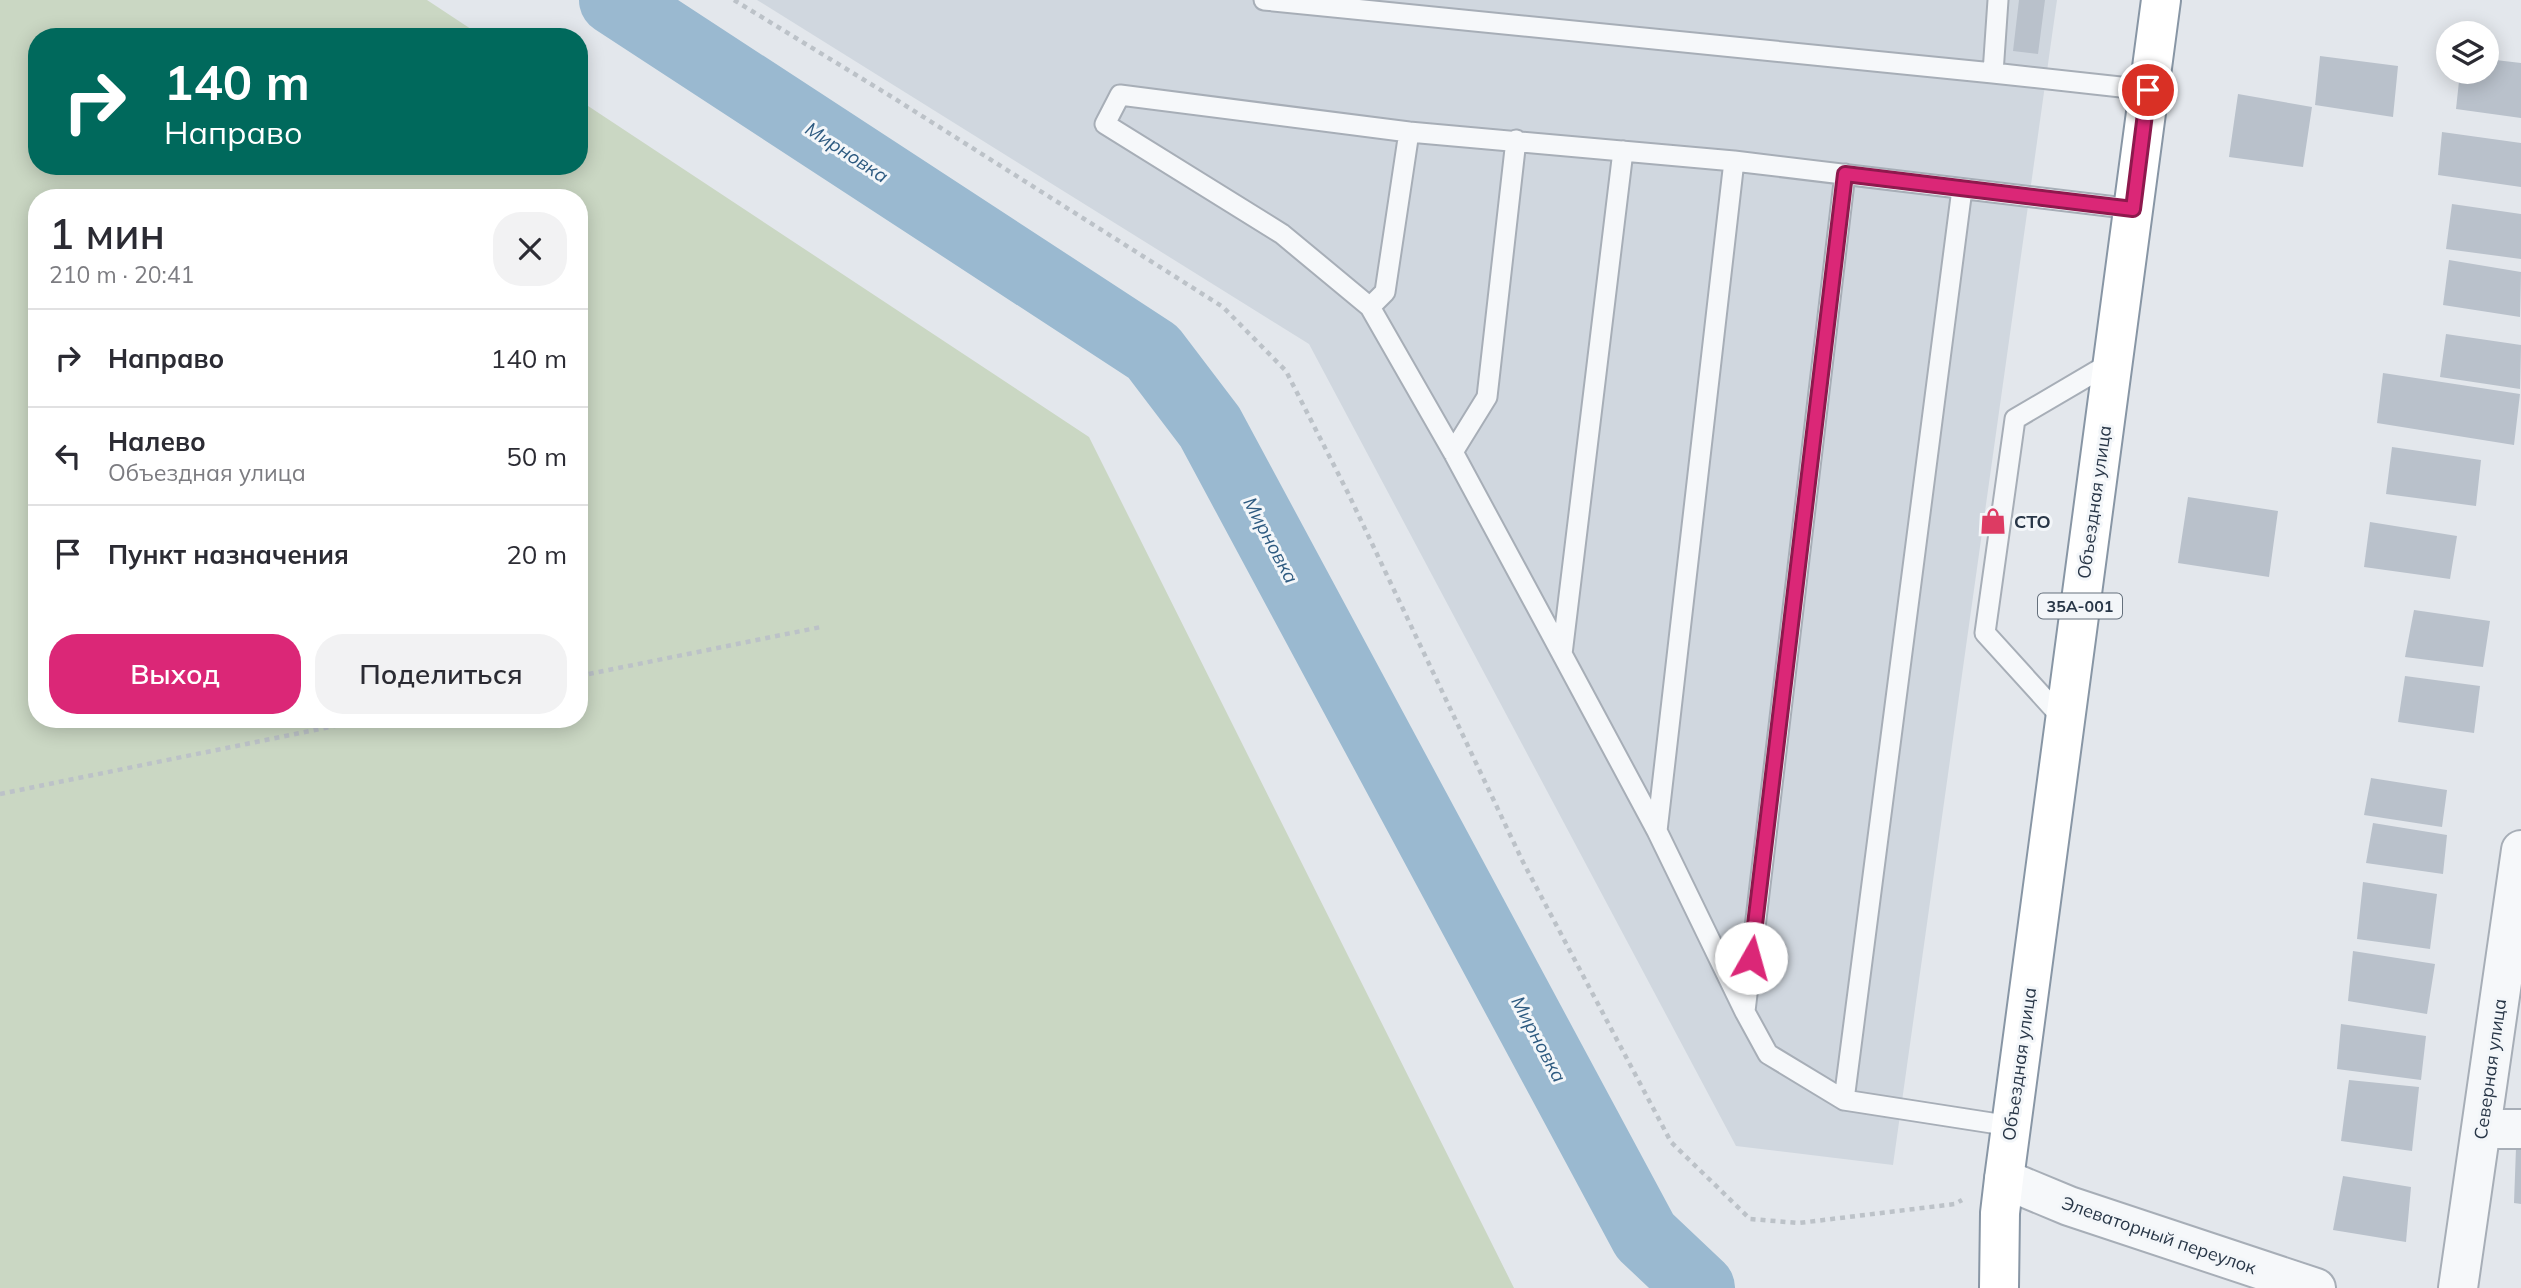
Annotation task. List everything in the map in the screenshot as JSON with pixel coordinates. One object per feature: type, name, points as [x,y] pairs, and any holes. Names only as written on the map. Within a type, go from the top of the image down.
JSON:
[{"type":"highway","name":"Объездная улица","points":[[2002,1196],[2161,0]]},
{"type":"highway","name":"35А-001","points":[[1999,1288],[2002,1196]]},
{"type":"street","name":"Северная улица","points":[[2458,1288],[2521,852]]},
{"type":"street","points":[[2481,1129],[2521,1129]]},
{"type":"street","name":"Элеваторный переулок","points":[[2002,1196],[2069,1206],[2316,1288]]},
{"type":"lane","points":[[1264,0],[2148,90]]},
{"type":"lane","points":[[1993,73],[1998,0]]},
{"type":"lane","points":[[2011,1126],[1844,1100],[1768,1054],[1657,831],[1453,452],[1370,307],[1282,234],[1105,124],[1120,95],[1409,132],[1734,161],[2133,209]]},
{"type":"lane","points":[[1370,307],[1385,292],[1409,132]]},
{"type":"lane","points":[[1453,452],[1487,397],[1516,140]]},
{"type":"lane","points":[[1562,654],[1623,152]]},
{"type":"lane","points":[[1657,831],[1734,161]]},
{"type":"lane","points":[[1745,1012],[1845,174]]},
{"type":"lane","points":[[1844,1100],[1962,189]]},
{"type":"lane","points":[[2064,720],[1985,633],[2015,419],[2112,362]]},
{"type":"path","points":[[734,0],[1223,307],[1286,371],[1348,492],[1523,862],[1671,1142],[1750,1219],[1799,1223],[2002,1196]]},
{"type":"path","points":[[588,675],[821,627]]},
{"type":"path","points":[[0,794],[325,728]]},
{"type":"shaded area","points":[[757,0],[2057,0],[1893,1165],[1736,1146],[1309,344]]},
{"type":"green space","points":[[0,0],[427,0],[469,28],[28,28],[28,175],[588,175],[588,106],[1089,437],[1514,1288],[0,1288]]},
{"type":"building","points":[[2019,0],[2045,0],[2038,54],[2013,51]]},
{"type":"building","points":[[2320,56],[2398,66],[2393,117],[2315,105]]},
{"type":"building","points":[[2499,60],[2521,63],[2521,118],[2456,109],[2459,84],[2499,84]]},
{"type":"building","points":[[2238,94],[2312,107],[2303,167],[2229,157]]},
{"type":"building","points":[[2442,132],[2521,143],[2521,187],[2438,175]]},
{"type":"building","points":[[2452,204],[2521,214],[2521,259],[2446,249]]},
{"type":"building","points":[[2449,260],[2521,272],[2520,317],[2443,305]]},
{"type":"building","points":[[2446,334],[2521,345],[2520,389],[2440,377]]},
{"type":"building","points":[[2383,373],[2520,394],[2514,445],[2377,423]]},
{"type":"building","points":[[2392,447],[2481,460],[2476,506],[2386,494]]},
{"type":"building","points":[[2188,497],[2278,511],[2269,577],[2178,563]]},
{"type":"building","points":[[2370,522],[2457,536],[2450,579],[2364,567]]},
{"type":"building","points":[[2414,610],[2490,621],[2483,667],[2405,657]]},
{"type":"building","points":[[2405,676],[2480,686],[2474,733],[2398,722]]},
{"type":"building","points":[[2371,778],[2447,790],[2442,827],[2364,815]]},
{"type":"building","points":[[2373,823],[2447,835],[2443,874],[2366,863]]},
{"type":"building","points":[[2363,882],[2437,894],[2430,949],[2357,939]]},
{"type":"building","points":[[2353,951],[2435,964],[2427,1014],[2348,1001]]},
{"type":"building","points":[[2341,1024],[2426,1036],[2421,1080],[2337,1069]]},
{"type":"building","points":[[2349,1080],[2419,1087],[2412,1151],[2341,1141]]},
{"type":"building","points":[[2516,1148],[2521,1149],[2521,1204],[2514,1203]]},
{"type":"building","points":[[2343,1176],[2411,1187],[2406,1242],[2333,1230]]},
{"type":"waterway","name":"Мирновка","points":[[614,0],[1153,352],[1210,427],[1645,1236],[1700,1288]]},
{"type":"place","name":"СТО","points":[[1993,521]]},
{"type":"route","points":[[1751,958],[1845,174],[2133,209],[2148,90]]}]
